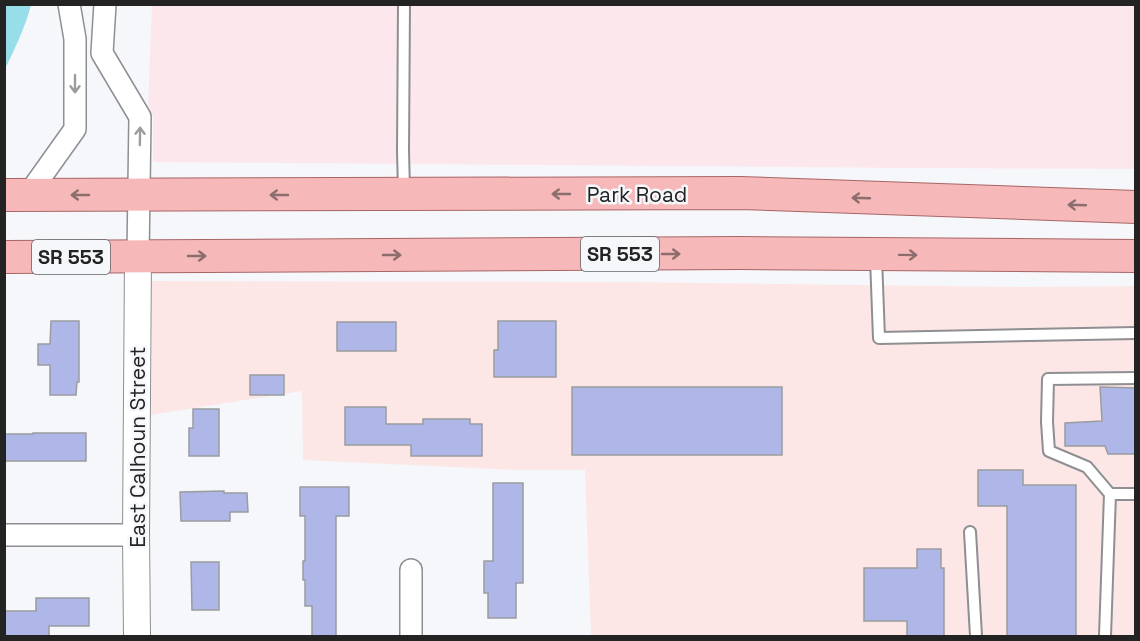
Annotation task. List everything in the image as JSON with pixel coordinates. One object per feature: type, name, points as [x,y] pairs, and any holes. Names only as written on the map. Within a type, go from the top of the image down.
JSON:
[{"type":"main road","name":"Park Road","points":[[16,195],[740,193],[1136,207]]},
{"type":"main road","name":"SR 553","points":[[4,257],[729,253],[1136,256]]},
{"type":"street","points":[[16,195],[75,129],[75,39],[69,4]]},
{"type":"street","points":[[105,4],[102,54],[140,117],[138,257]]},
{"type":"street","points":[[75,54],[102,54]]},
{"type":"street","name":"East Calhoun Street","points":[[137,636],[138,257]]},
{"type":"street","points":[[4,535],[136,535]]},
{"type":"street","points":[[411,570],[411,636]]},
{"type":"lane","points":[[404,4],[404,194]]},
{"type":"lane","points":[[876,255],[879,338],[1136,333]]},
{"type":"lane","points":[[1105,636],[1110,494],[1087,467],[1049,451],[1048,379],[1136,378]]},
{"type":"lane","points":[[1110,494],[1136,494]]},
{"type":"lane","points":[[970,532],[976,636]]},
{"type":"shaded area","points":[[152,5],[1135,5],[1135,169],[153,162],[153,117],[148,105]]},
{"type":"shaded area","points":[[152,281],[1135,286],[1135,636],[591,636],[585,470],[518,470],[303,460],[302,391],[151,415]]},
{"type":"water","points":[[5,4],[31,5],[23,30],[5,69]]},
{"type":"building","points":[[51,321],[79,321],[79,382],[77,382],[76,395],[50,395],[50,365],[38,365],[38,344],[50,344]]},
{"type":"building","points":[[498,321],[556,321],[556,377],[494,377],[494,350],[498,350]]},
{"type":"building","points":[[337,322],[396,322],[396,351],[337,351]]},
{"type":"building","points":[[250,375],[284,375],[284,395],[250,395]]},
{"type":"building","points":[[572,387],[782,387],[782,455],[572,455]]},
{"type":"building","points":[[1100,387],[1136,388],[1136,454],[1108,454],[1105,446],[1065,446],[1065,423],[1102,421]]},
{"type":"building","points":[[345,407],[386,407],[386,424],[423,424],[423,419],[470,419],[470,424],[482,424],[482,456],[411,456],[411,445],[345,445]]},
{"type":"building","points":[[193,409],[219,409],[219,456],[189,456],[189,428],[193,428]]},
{"type":"building","points":[[86,433],[86,461],[4,461],[4,434]]},
{"type":"building","points":[[978,470],[1023,470],[1023,485],[1076,485],[1076,636],[1007,636],[1007,506],[978,506]]},
{"type":"building","points":[[493,483],[523,483],[523,583],[516,583],[516,618],[488,618],[488,593],[484,593],[484,561],[493,561]]},
{"type":"building","points":[[300,487],[349,487],[349,516],[336,516],[336,636],[312,636],[312,606],[305,606],[303,561],[305,561],[305,516],[300,516]]},
{"type":"building","points":[[224,491],[224,493],[247,493],[248,512],[230,512],[230,521],[181,521],[180,492]]},
{"type":"building","points":[[917,549],[941,549],[941,568],[944,568],[944,636],[907,636],[907,621],[864,621],[864,568],[917,568]]},
{"type":"building","points":[[191,562],[219,562],[219,610],[192,610]]},
{"type":"building","points":[[36,598],[89,598],[89,626],[49,626],[49,636],[4,636],[4,611],[36,611]]}]
